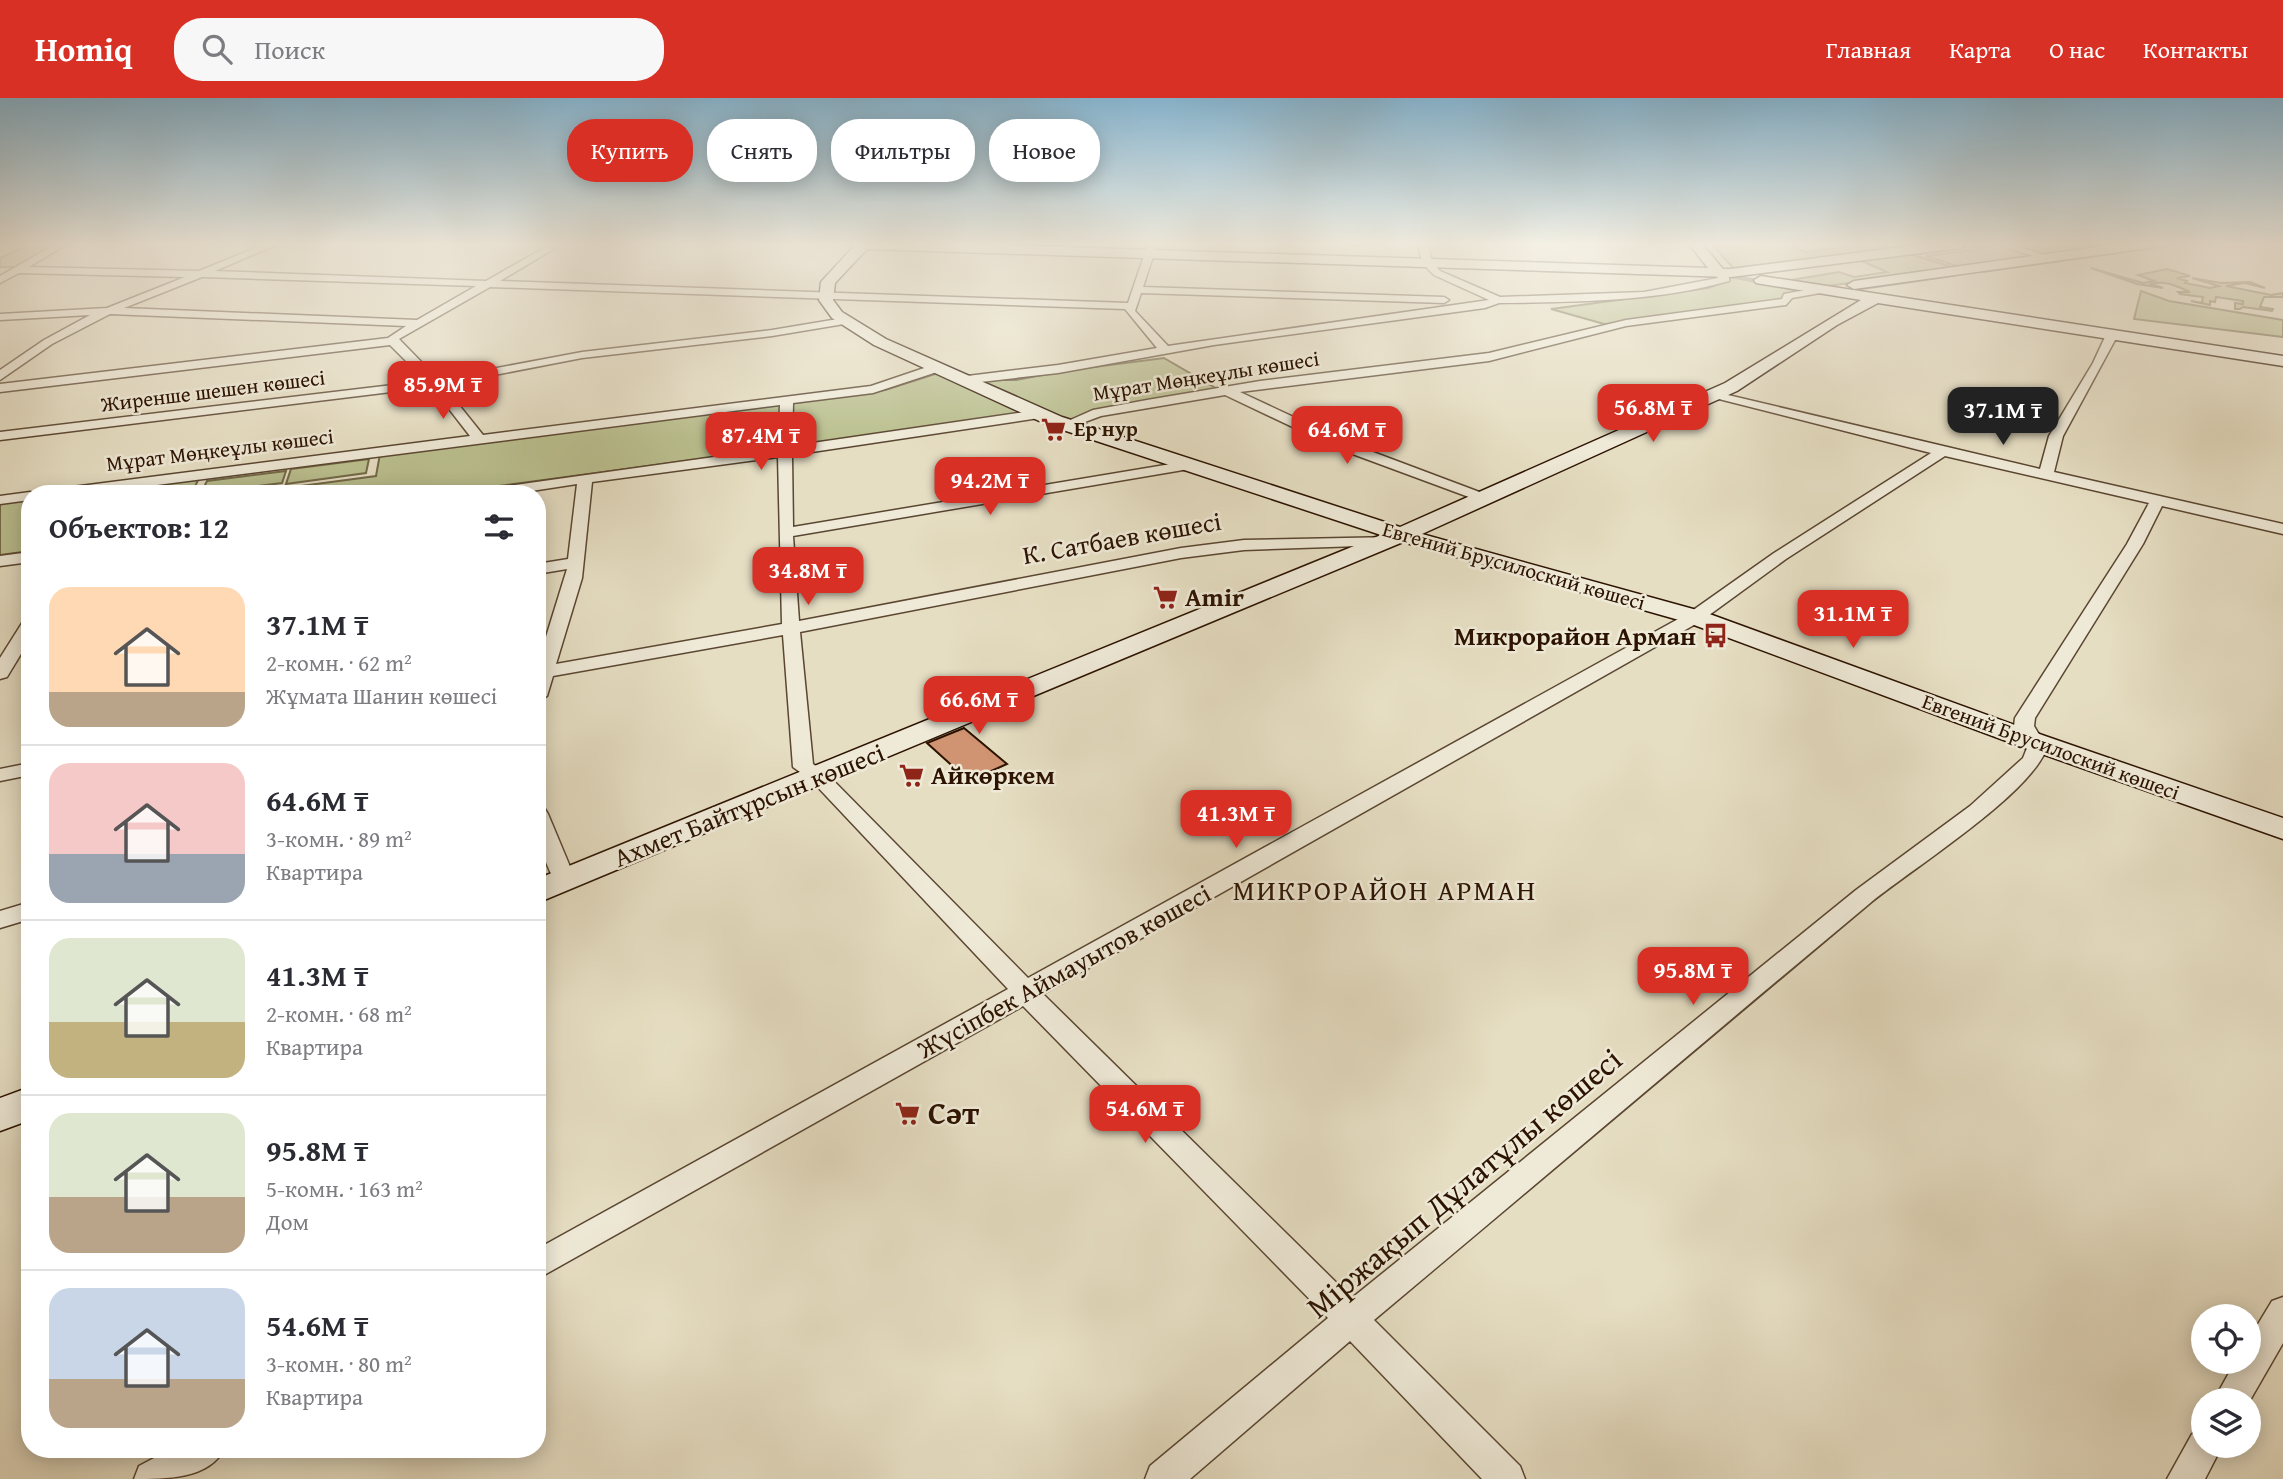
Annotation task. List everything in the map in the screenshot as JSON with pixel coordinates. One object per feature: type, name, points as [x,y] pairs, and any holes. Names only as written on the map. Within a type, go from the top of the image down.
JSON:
[{"type":"main road","name":"Евгений Брусилоский көшесі","points":[[830,308],[844,321],[880,342],[1066,425],[1189,465],[1395,538],[1695,617],[2035,742],[2283,829]]},
{"type":"main road","name":"Ахмет Байтұрсын көшесі","points":[[546,888],[1485,499],[1715,394],[1855,308]]},
{"type":"main road","points":[[1941,308],[2283,361]]},
{"type":"main road","points":[[0,1115],[21,1107]]},
{"type":"street","points":[[0,376],[65,332],[115,308]]},
{"type":"street","points":[[0,388],[393,341],[398,334],[442,308]]},
{"type":"street","points":[[1131,308],[1135,320],[1166,351]]},
{"type":"street","name":"Мұрат Мөңкеұлы көшесі","points":[[963,380],[1058,369],[1461,308]]},
{"type":"street","points":[[1574,308],[1579,310]]},
{"type":"street","name":"Мұрат Мөңкеұлы көшесі","points":[[1066,425],[1098,413],[1227,391],[1489,358],[1626,323],[1737,308]]},
{"type":"street","points":[[0,317],[108,311],[417,323]]},
{"type":"street","points":[[1603,317],[1626,323]]},
{"type":"street","name":"Жиренше шешен көшесі","points":[[0,436],[435,383],[582,355],[772,333],[844,321]]},
{"type":"street","points":[[2046,475],[2056,436],[2099,363],[2111,337],[2121,337]]},
{"type":"street","points":[[393,341],[435,383],[478,438]]},
{"type":"street","name":"Мұрат Мөңкеұлы көшесі","points":[[138,485],[478,438],[881,387],[936,368]]},
{"type":"street","points":[[1227,391],[1344,446],[1485,499]]},
{"type":"street","points":[[1715,394],[1943,451],[2283,529]]},
{"type":"street","points":[[787,400],[783,451],[790,628],[803,767],[818,776],[1026,992],[1507,1479]]},
{"type":"street","points":[[538,485],[984,424],[1039,414]]},
{"type":"street","name":"Жүсіпбек Аймауытов көшесі","points":[[546,1260],[1695,617],[1780,556],[1943,451]]},
{"type":"street","points":[[786,533],[1189,465]]},
{"type":"street","points":[[546,659],[576,563],[585,478]]},
{"type":"street","points":[[0,500],[21,497]]},
{"type":"street","points":[[2035,742],[2024,726],[2025,718],[2135,544],[2157,501]]},
{"type":"street","name":"К. Сатбаев көшесі","points":[[546,671],[1201,550],[1283,542],[1395,538]]},
{"type":"street","points":[[0,561],[21,558]]},
{"type":"street","points":[[546,568],[576,563]]},
{"type":"street","points":[[0,673],[15,648]]},
{"type":"street","name":"Міржақып Дұлатұлы көшесі","points":[[1163,1479],[1350,1320],[1864,896],[1978,811],[2032,761],[2037,748],[2035,742]]},
{"type":"street","points":[[0,775],[21,771]]},
{"type":"street","points":[[546,836],[565,881]]},
{"type":"street","points":[[0,920],[21,913]]},
{"type":"street","points":[[2238,1388],[2283,1312]]},
{"type":"street","points":[[152,1479],[190,1458]]},
{"type":"street","points":[[2185,1479],[2197,1458]]},
{"type":"green space","points":[[1555,308],[1737,308],[1604,324],[1551,309]]},
{"type":"green space","points":[[2137,308],[2214,308],[2283,320],[2283,337],[2134,319]]},
{"type":"green space","points":[[1164,358],[1219,390],[1092,410],[1068,421],[976,380],[1016,380]]},
{"type":"green space","points":[[938,373],[1023,412],[983,421],[507,485],[308,485],[376,476],[380,454],[885,390]]},
{"type":"green space","points":[[369,459],[366,473],[286,484],[291,469]]},
{"type":"green space","points":[[286,471],[282,483],[205,485],[207,481]]},
{"type":"green space","points":[[199,478],[196,485],[146,485]]},
{"type":"green space","points":[[21,500],[21,552],[0,555],[0,503]]},
{"type":"building","name":"Айкөркем","points":[[964,728],[1007,764],[969,781],[927,743]]},
{"type":"place","name":"Ер нур","points":[[1054,429]]},
{"type":"place","name":"Amir","points":[[1165,597]]},
{"type":"place","name":"Микрорайон Арман","points":[[1716,636]]},
{"type":"place","name":"Айкөркем","points":[[911,775]]},
{"type":"place","name":"Сәт","points":[[908,1113]]},
{"type":"district","name":"МИКРОРАЙОН АРМАН","points":[[1385,890]]}]
